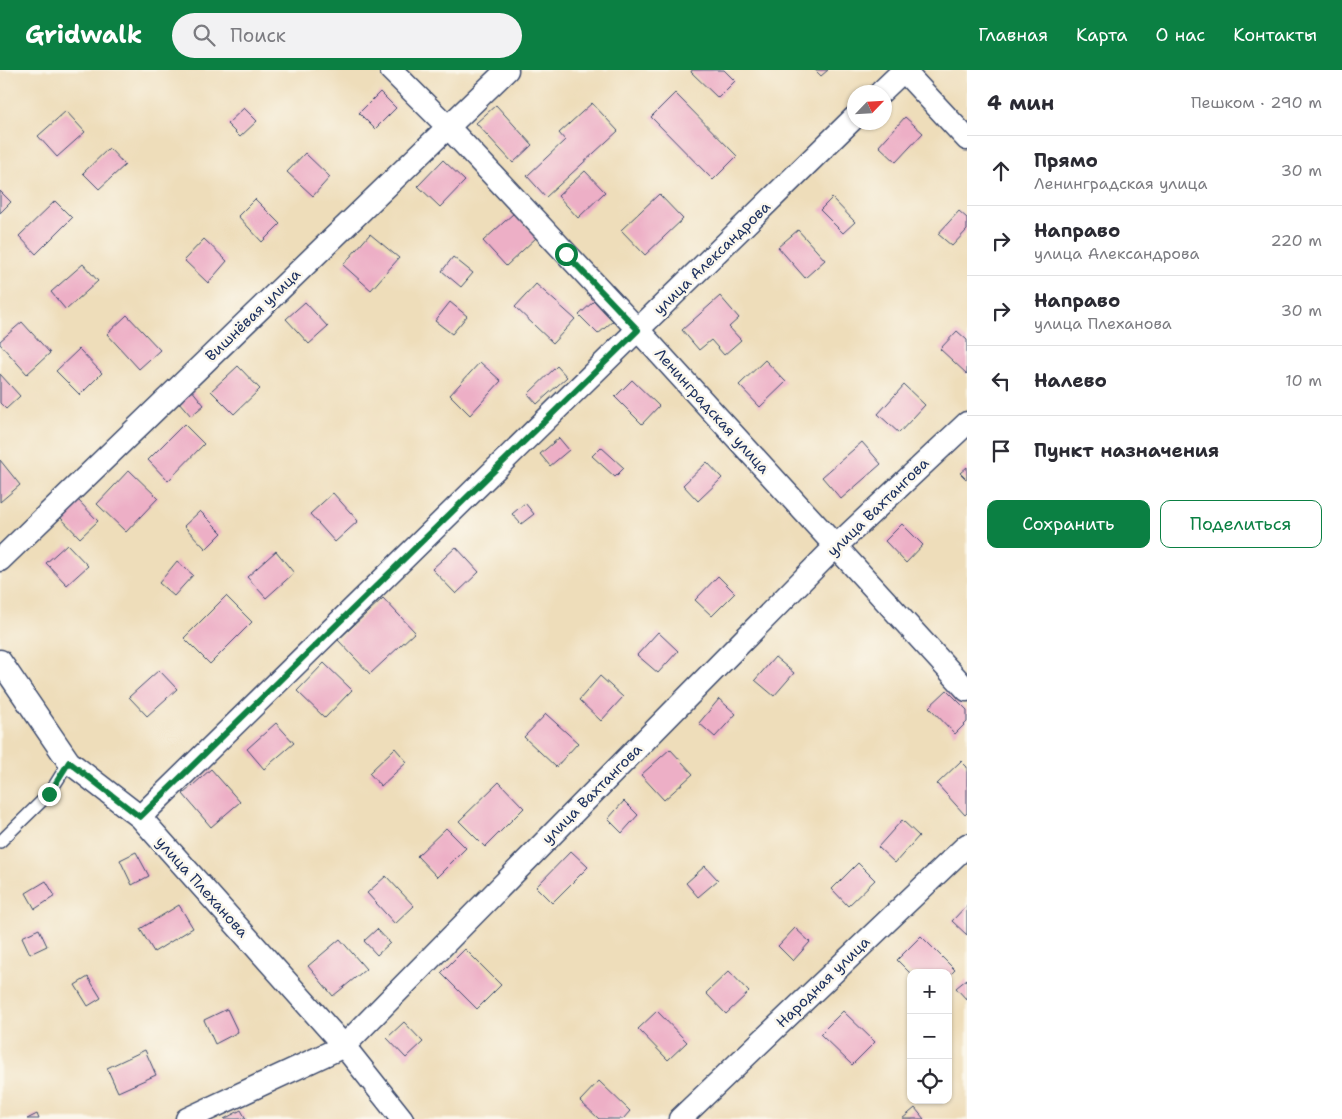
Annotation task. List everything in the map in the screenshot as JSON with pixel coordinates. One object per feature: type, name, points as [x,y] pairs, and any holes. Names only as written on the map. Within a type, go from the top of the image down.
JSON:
[{"type":"street","name":"Ленинградская улица","points":[[391,70],[448,127],[638,330],[967,690]]},
{"type":"street","name":"Вишнёвая улица","points":[[0,560],[507,70]]},
{"type":"street","points":[[888,85],[903,70],[967,139]]},
{"type":"street","name":"улица Александрова","points":[[140,817],[847,125]]},
{"type":"street","name":"улица Вахтангова","points":[[187,1119],[344,1046],[835,547],[967,423]]},
{"type":"street","name":"улица Плеханова","points":[[0,661],[69,762],[140,817],[344,1046],[402,1119]]},
{"type":"street","name":"Народная улица","points":[[680,1119],[967,845]]},
{"type":"lane","points":[[0,842],[49,794],[69,762]]},
{"type":"building","points":[[692,70],[724,70],[735,81],[718,98],[691,72]]},
{"type":"building","points":[[815,70],[828,70],[821,76]]},
{"type":"building","points":[[380,92],[396,108],[375,129],[359,113]]},
{"type":"building","points":[[675,93],[737,156],[713,180],[651,117]]},
{"type":"building","points":[[592,103],[618,131],[546,197],[527,176],[565,140],[559,133]]},
{"type":"building","points":[[496,105],[532,145],[513,163],[476,123]]},
{"type":"building","points":[[244,108],[257,121],[240,137],[227,124]]},
{"type":"building","points":[[66,111],[85,132],[57,157],[38,136]]},
{"type":"building","points":[[905,117],[923,133],[896,162],[879,146]]},
{"type":"building","points":[[109,148],[125,165],[99,189],[83,173]]},
{"type":"building","points":[[305,153],[330,177],[313,196],[287,172]]},
{"type":"building","points":[[443,160],[465,181],[440,207],[418,186]]},
{"type":"building","points":[[585,171],[605,192],[578,218],[558,196]]},
{"type":"building","points":[[0,191],[11,202],[0,213]]},
{"type":"building","points":[[659,194],[683,219],[645,255],[621,230]]},
{"type":"building","points":[[832,198],[855,222],[843,233],[820,210]]},
{"type":"building","points":[[255,199],[280,224],[262,242],[238,216]]},
{"type":"building","points":[[55,201],[72,218],[36,254],[19,236]]},
{"type":"building","points":[[959,211],[967,218],[967,230],[952,246],[938,234]]},
{"type":"building","points":[[514,213],[537,237],[506,266],[483,241]]},
{"type":"building","points":[[798,230],[825,260],[805,278],[778,247]]},
{"type":"building","points":[[370,234],[399,258],[371,290],[343,265]]},
{"type":"building","points":[[204,239],[227,261],[208,283],[184,260]]},
{"type":"building","points":[[453,257],[473,273],[461,287],[442,271]]},
{"type":"building","points":[[83,264],[98,281],[66,310],[51,292]]},
{"type":"building","points":[[536,284],[575,319],[553,343],[515,307]]},
{"type":"building","points":[[720,296],[739,318],[729,327],[741,340],[724,355],[711,340],[699,350],[682,330]]},
{"type":"building","points":[[594,301],[613,321],[598,334],[579,315]]},
{"type":"building","points":[[305,302],[328,327],[309,344],[286,319]]},
{"type":"building","points":[[450,302],[467,316],[452,334],[435,321]]},
{"type":"building","points":[[127,315],[160,350],[139,369],[107,334]]},
{"type":"building","points":[[22,322],[50,353],[27,374],[0,344],[0,341]]},
{"type":"building","points":[[957,331],[967,340],[967,374],[940,349]]},
{"type":"building","points":[[79,349],[102,373],[80,395],[56,371]]},
{"type":"building","points":[[765,360],[786,382],[760,407],[739,385]]},
{"type":"building","points":[[480,362],[501,381],[470,415],[450,395]]},
{"type":"building","points":[[238,366],[260,389],[234,414],[211,391]]},
{"type":"building","points":[[557,366],[567,377],[537,404],[528,394]]},
{"type":"building","points":[[0,374],[20,396],[6,409],[0,403]]},
{"type":"building","points":[[632,380],[659,406],[642,424],[615,397]]},
{"type":"building","points":[[904,385],[925,405],[899,433],[878,414]]},
{"type":"building","points":[[191,389],[204,405],[191,416],[178,401]]},
{"type":"building","points":[[184,424],[204,444],[168,481],[148,460]]},
{"type":"building","points":[[559,438],[569,450],[550,466],[540,454]]},
{"type":"building","points":[[862,442],[881,464],[841,499],[822,477]]},
{"type":"building","points":[[601,447],[624,468],[615,477],[592,456]]},
{"type":"building","points":[[0,460],[20,485],[0,502]]},
{"type":"building","points":[[707,462],[722,478],[698,501],[683,485]]},
{"type":"building","points":[[967,467],[967,480],[960,473]]},
{"type":"building","points":[[129,470],[158,498],[126,532],[97,504]]},
{"type":"building","points":[[333,493],[358,521],[335,542],[310,514]]},
{"type":"building","points":[[78,500],[98,521],[80,538],[60,517]]},
{"type":"building","points":[[525,503],[534,514],[521,524],[512,514]]},
{"type":"building","points":[[200,511],[222,533],[206,549],[184,526]]},
{"type":"building","points":[[902,524],[923,545],[906,563],[885,541]]},
{"type":"building","points":[[67,544],[88,566],[67,585],[46,563]]},
{"type":"building","points":[[456,547],[479,572],[456,594],[432,569]]},
{"type":"building","points":[[276,551],[294,573],[266,598],[247,577]]},
{"type":"building","points":[[177,561],[193,575],[174,596],[159,583]]},
{"type":"building","points":[[718,576],[735,593],[712,616],[695,600]]},
{"type":"building","points":[[226,596],[252,622],[210,664],[184,638]]},
{"type":"building","points":[[383,598],[415,632],[370,674],[338,640]]},
{"type":"building","points":[[658,632],[678,651],[658,673],[637,655]]},
{"type":"building","points":[[775,657],[794,673],[774,696],[755,680]]},
{"type":"building","points":[[324,663],[352,690],[325,718],[297,691]]},
{"type":"building","points":[[159,670],[177,689],[147,716],[129,697]]},
{"type":"building","points":[[600,676],[623,697],[601,721],[579,700]]},
{"type":"building","points":[[947,690],[967,710],[967,722],[955,734],[929,707]]},
{"type":"building","points":[[719,699],[736,714],[715,737],[699,723]]},
{"type":"building","points":[[546,714],[578,743],[556,767],[524,737]]},
{"type":"building","points":[[276,723],[294,743],[264,769],[247,749]]},
{"type":"building","points":[[395,748],[407,762],[381,786],[369,773]]},
{"type":"building","points":[[670,749],[693,774],[664,800],[641,775]]},
{"type":"building","points":[[961,761],[967,767],[967,813],[965,815],[937,784]]},
{"type":"building","points":[[211,769],[240,802],[211,827],[183,794]]},
{"type":"building","points":[[499,782],[524,808],[485,847],[459,821]]},
{"type":"building","points":[[624,801],[638,815],[622,833],[608,819]]},
{"type":"building","points":[[902,820],[919,836],[895,863],[878,847]]},
{"type":"building","points":[[446,828],[466,848],[437,877],[417,856]]},
{"type":"building","points":[[571,851],[588,867],[552,903],[536,887]]},
{"type":"building","points":[[136,852],[149,876],[132,885],[120,860]]},
{"type":"building","points":[[858,863],[875,880],[848,906],[832,889]]},
{"type":"building","points":[[705,866],[718,880],[698,897],[686,883]]},
{"type":"building","points":[[386,876],[414,906],[395,924],[367,893]]},
{"type":"building","points":[[46,881],[55,896],[35,909],[26,893]]},
{"type":"building","points":[[179,905],[193,928],[154,952],[140,929]]},
{"type":"building","points":[[967,905],[967,935],[952,921]]},
{"type":"building","points":[[795,928],[810,942],[793,961],[778,946]]},
{"type":"building","points":[[39,929],[47,946],[30,954],[22,937]]},
{"type":"building","points":[[377,929],[390,943],[377,955],[364,941]]},
{"type":"building","points":[[921,936],[955,970],[952,973],[952,969],[907,970],[897,960]]},
{"type":"building","points":[[340,939],[366,969],[333,996],[308,966]]},
{"type":"building","points":[[465,949],[501,985],[477,1009],[441,973]]},
{"type":"building","points":[[729,971],[749,992],[726,1014],[706,993]]},
{"type":"building","points":[[88,977],[101,998],[88,1006],[75,985]]},
{"type":"building","points":[[967,979],[967,1000],[956,988]]},
{"type":"building","points":[[227,1009],[238,1032],[215,1044],[204,1020]]},
{"type":"building","points":[[657,1011],[687,1042],[668,1060],[638,1029]]},
{"type":"building","points":[[843,1011],[875,1042],[852,1065],[820,1034]]},
{"type":"building","points":[[404,1022],[423,1042],[406,1058],[387,1038]]},
{"type":"building","points":[[145,1050],[156,1075],[118,1092],[107,1068]]},
{"type":"building","points":[[599,1081],[630,1111],[623,1119],[599,1119],[580,1101]]},
{"type":"building","points":[[915,1108],[924,1119],[902,1119]]},
{"type":"building","points":[[241,1110],[246,1119],[224,1119]]},
{"type":"building","points":[[37,1114],[39,1119],[27,1119]]},
{"type":"route","points":[[49,794],[69,762],[140,817],[638,330],[566,254]]}]
